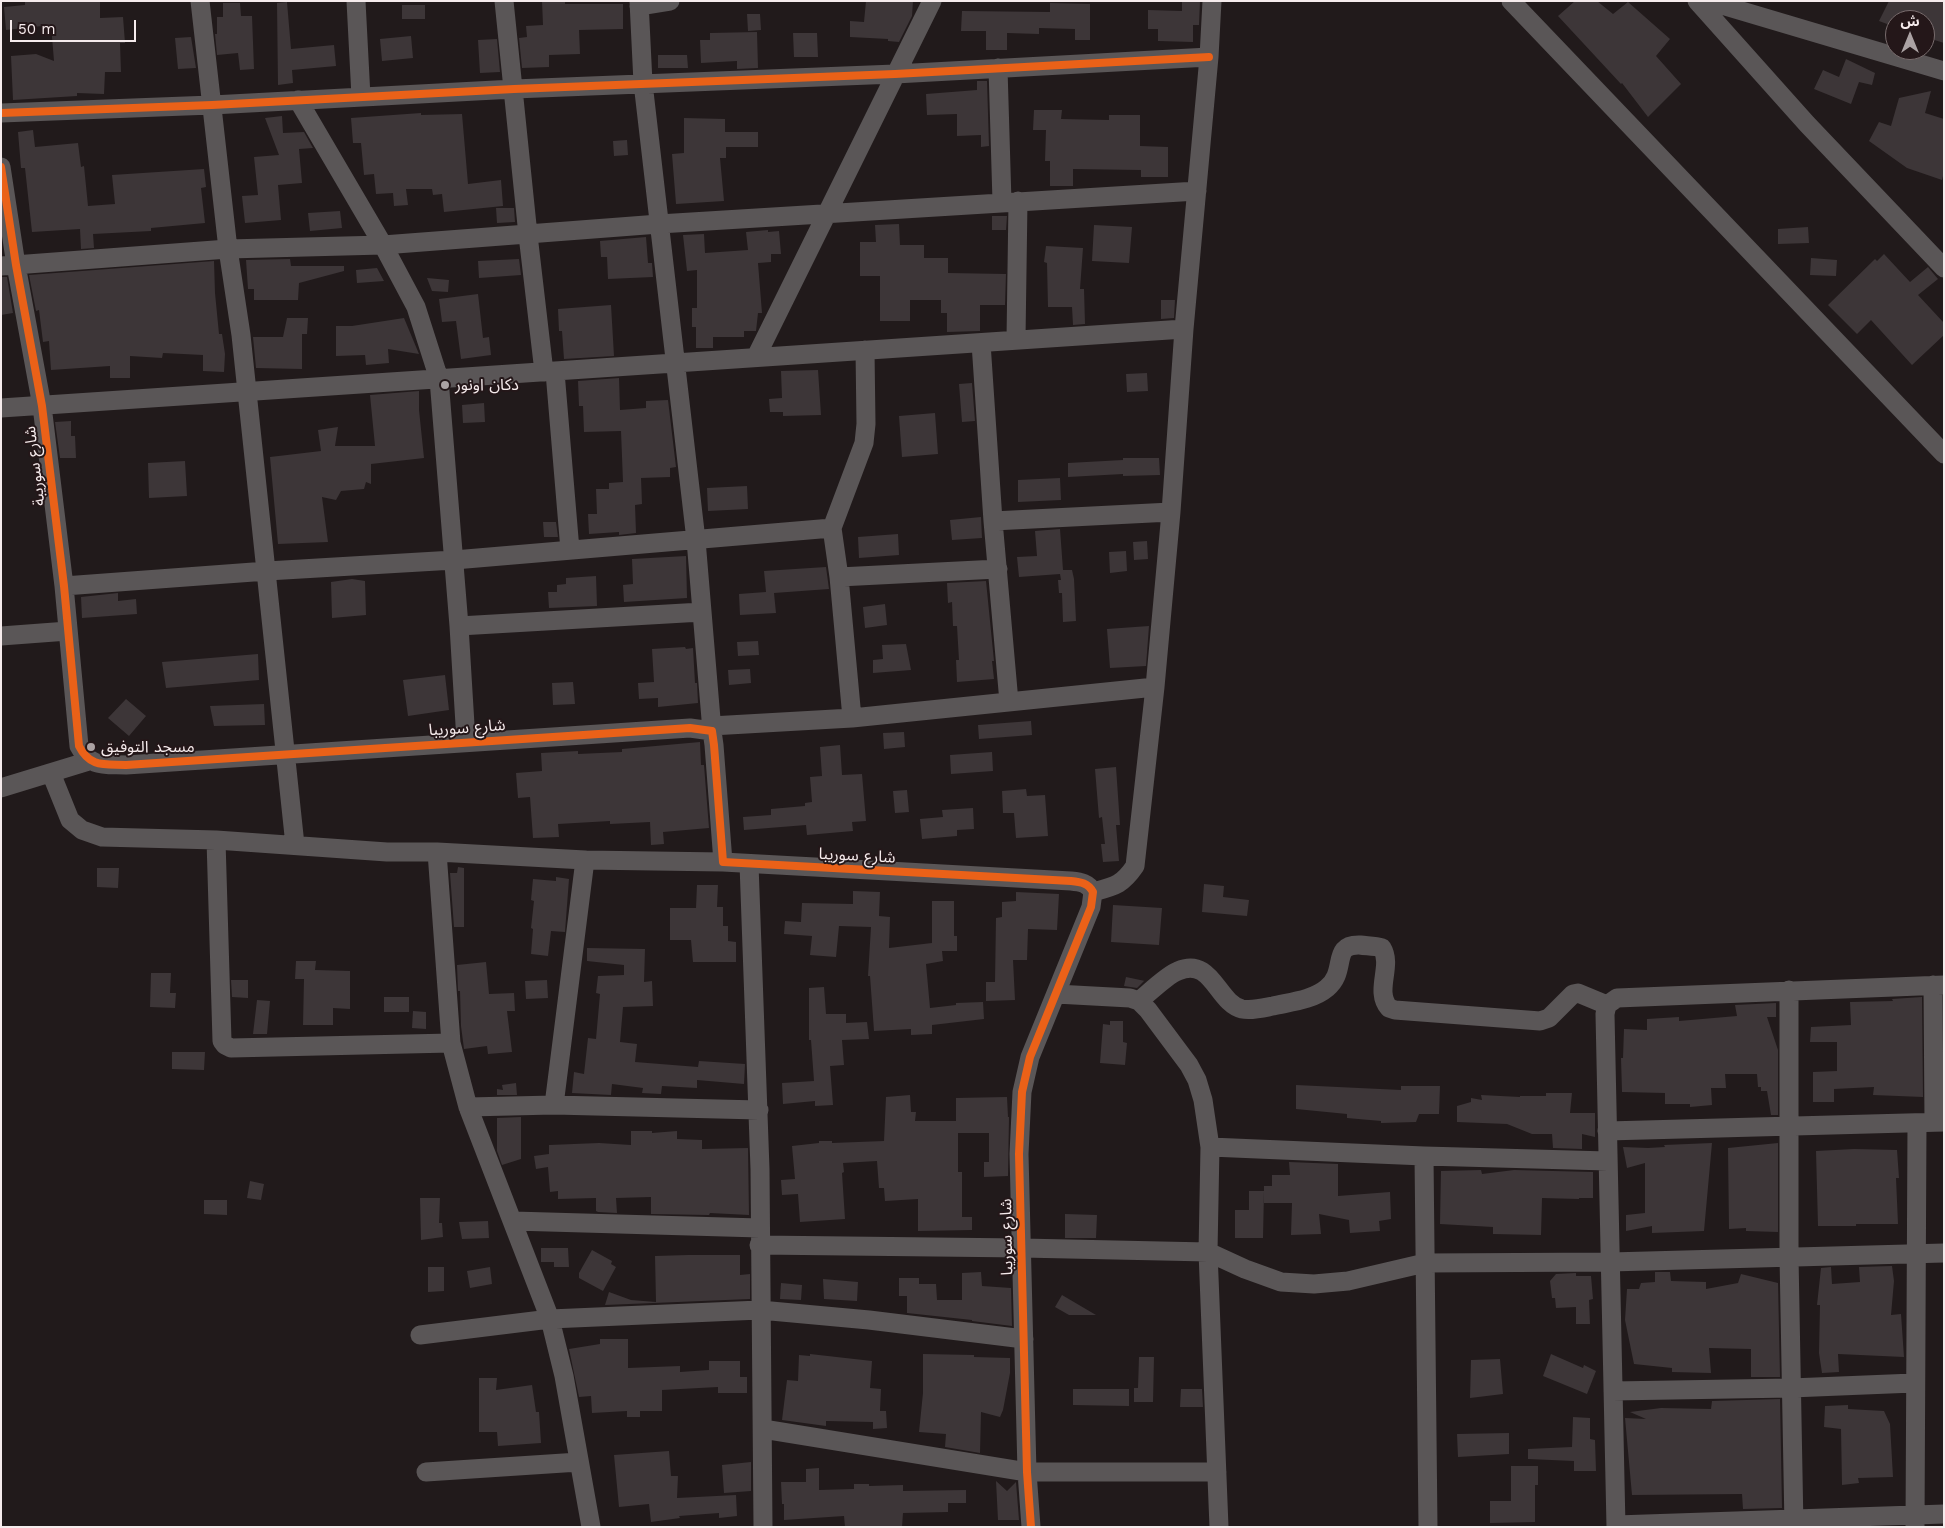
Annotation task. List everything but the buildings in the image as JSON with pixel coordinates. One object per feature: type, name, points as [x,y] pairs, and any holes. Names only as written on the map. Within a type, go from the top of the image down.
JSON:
[{"type":"street","points":[[200,1],[228,250],[247,391],[295,845]]},
{"type":"street","points":[[356,1],[361,97]]},
{"type":"street","points":[[504,1],[528,235],[550,372],[570,550]]},
{"type":"street","points":[[670,1],[639,4],[643,83],[696,540],[723,862]]},
{"type":"street","points":[[756,357],[932,1]]},
{"type":"street","points":[[1093,892],[1113,886],[1126,879],[1135,866],[1155,686],[1171,512],[1184,329],[1209,57],[1212,1]]},
{"type":"street","points":[[1511,1],[1944,454]]},
{"type":"street","points":[[1697,1],[1807,124],[1944,268]]},
{"type":"street","points":[[1708,1],[1944,71]]},
{"type":"street","points":[[1,113],[212,105],[643,83],[895,74],[1209,57]]},
{"type":"street","points":[[998,68],[1010,201],[1016,339]]},
{"type":"street","points":[[298,100],[383,245],[416,307],[439,379],[459,626],[466,741]]},
{"type":"street","name":"شارع سوريبة","points":[[1,166],[9,265],[42,406],[64,586],[79,746],[89,761]]},
{"type":"street","points":[[9,265],[228,250],[383,245],[659,224],[1197,191]]},
{"type":"street","points":[[1,408],[1184,329]]},
{"type":"street","points":[[981,343],[1009,702]]},
{"type":"street","points":[[852,718],[839,577],[832,528],[864,443],[866,424],[865,350]]},
{"type":"street","points":[[994,521],[1171,512]]},
{"type":"street","points":[[64,586],[454,560],[832,528]]},
{"type":"street","points":[[839,577],[998,569]]},
{"type":"street","points":[[459,626],[702,612]]},
{"type":"street","points":[[1,636],[68,631]]},
{"type":"street","name":"شارع سوريبا","points":[[89,761],[97,764],[126,765],[466,741],[711,728],[852,718],[1155,686]]},
{"type":"street","points":[[1,788],[89,761]]},
{"type":"street","name":"شارع سوريبا","points":[[51,772],[70,820],[82,830],[102,837],[216,840],[387,852],[436,852],[585,860],[723,862],[1072,882],[1090,886],[1093,892],[1091,907],[1030,1057],[1022,1092],[1019,1154],[1027,1472],[1031,1527]]},
{"type":"street","points":[[216,840],[222,1041],[225,1045],[231,1048],[451,1043]]},
{"type":"street","points":[[436,852],[451,1043],[468,1107],[550,1319],[564,1376],[591,1527]]},
{"type":"street","points":[[554,1105],[585,860]]},
{"type":"street","points":[[749,864],[759,1110],[763,1527]]},
{"type":"street","points":[[1139,1001],[1177,971],[1189,968],[1207,974],[1232,1004],[1241,1009],[1262,1009],[1314,995],[1326,989],[1335,980],[1340,968],[1341,954],[1344,948],[1349,945],[1382,948],[1385,958],[1383,998],[1389,1008],[1395,1010],[1540,1021],[1549,1018],[1573,994],[1578,993],[1607,1005]]},
{"type":"street","points":[[1915,1521],[1915,1254],[1932,1122],[1938,985],[1617,998],[1607,1005],[1605,1014],[1616,1526],[1915,1521],[1944,1514]]},
{"type":"street","points":[[1789,990],[1789,1256],[1793,1522]]},
{"type":"street","points":[[1056,994],[1130,998],[1139,1001],[1148,1010],[1189,1065],[1197,1080],[1203,1100],[1210,1146],[1208,1252],[1218,1527]]},
{"type":"street","points":[[468,1107],[554,1105],[759,1110]]},
{"type":"street","points":[[1607,1131],[1932,1122]]},
{"type":"street","points":[[1210,1146],[1424,1156],[1608,1161]]},
{"type":"street","points":[[1424,1156],[1428,1527]]},
{"type":"street","points":[[513,1221],[760,1236],[1022,1248],[1208,1252],[1245,1269],[1281,1282],[1314,1284],[1348,1281],[1425,1263],[1610,1262],[1944,1253]]},
{"type":"street","points":[[420,1335],[550,1319],[760,1310],[869,1320],[1024,1339]]},
{"type":"street","points":[[1613,1391],[1791,1388],[1914,1383]]},
{"type":"street","points":[[763,1429],[1027,1472],[1217,1472]]},
{"type":"street","points":[[426,1472],[579,1462]]},
{"type":"cycle path","points":[[1,113],[212,105],[514,89],[895,74],[1209,57]]},
{"type":"cycle path","points":[[1,167],[16,265],[42,406],[64,586],[79,746],[88,758],[99,763],[126,765],[690,728],[712,731],[723,862],[1071,881],[1084,884],[1091,889],[1093,892],[1091,907],[1030,1057],[1022,1092],[1019,1154],[1027,1472],[1031,1527]]},
{"type":"place","name":"دكان اونور","points":[[445,385]]},
{"type":"place","name":"مسجد التوفيق","points":[[91,747]]}]
